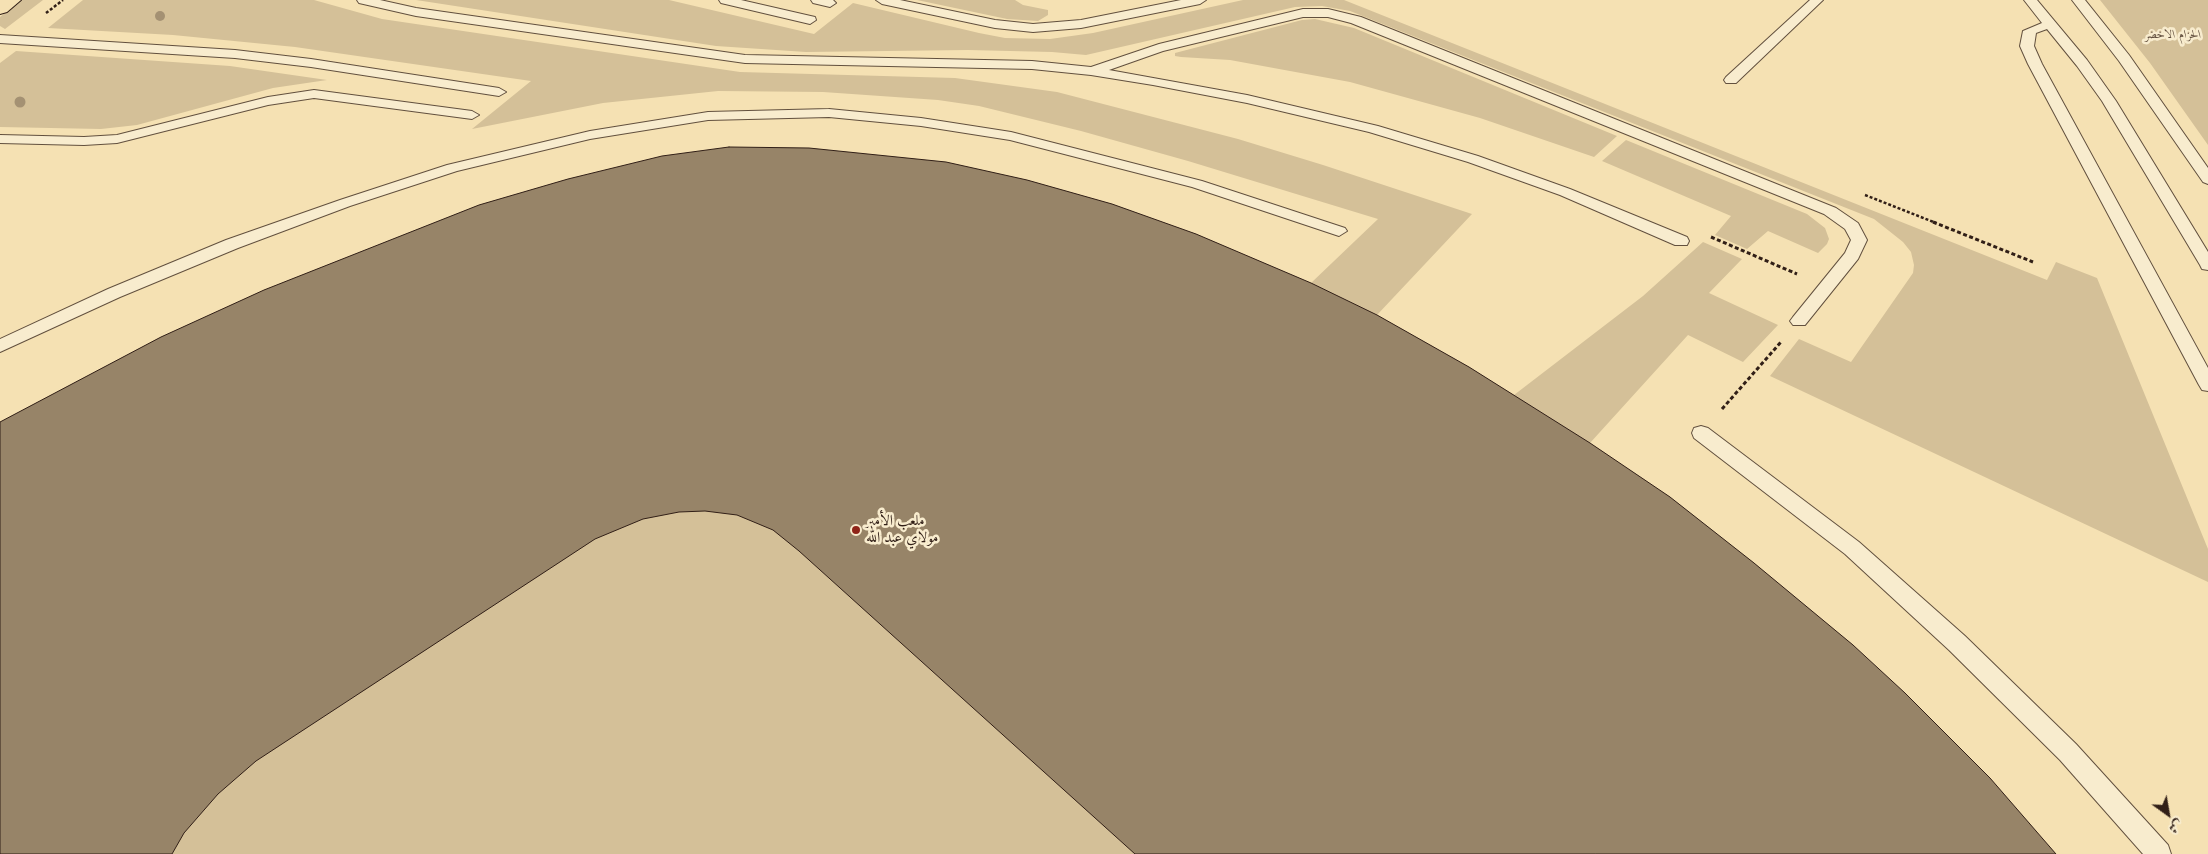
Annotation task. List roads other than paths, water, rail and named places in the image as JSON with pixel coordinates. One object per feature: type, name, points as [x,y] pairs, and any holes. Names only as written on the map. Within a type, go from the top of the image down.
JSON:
[{"type":"highway","points":[[0,8],[12,0]]},
{"type":"lane","points":[[363,0],[416,12],[744,60],[1023,65],[1091,71],[1247,99],[1373,129],[1482,163],[1564,192],[1681,240]]},
{"type":"lane","points":[[725,0],[810,20]]},
{"type":"lane","points":[[817,0],[830,3]]},
{"type":"lane","points":[[882,0],[994,24],[1034,28],[1081,24],[1200,0]]},
{"type":"lane","points":[[1731,80],[1817,0]]},
{"type":"lane","points":[[2030,0],[2051,24],[2110,101],[2208,265]]},
{"type":"lane","points":[[2078,0],[2124,58],[2208,179]]},
{"type":"lane","points":[[1091,71],[1159,48],[1303,13],[1317,12],[1341,15],[1830,211],[1852,226],[1859,240],[1852,255],[1799,321]]},
{"type":"lane","points":[[2051,24],[2030,31],[2027,46],[2208,385]]},
{"type":"lane","points":[[0,39],[245,55],[311,63],[499,92]]},
{"type":"lane","points":[[0,140],[91,141],[117,139],[294,95],[328,94],[472,115]]},
{"type":"lane","points":[[0,346],[114,293],[223,248],[345,203],[452,168],[590,135],[708,116],[829,112],[921,122],[1011,136],[1198,184],[1339,231]]},
{"type":"lane","points":[[1701,433],[1852,548],[1957,643],[2068,752],[2159,854]]},
{"type":"place","name":"ملعب الأمير مولاي عبد الله","points":[[856,530]]},
{"type":"park label","name":"الحزام الاخضر","points":[[2173,35]]}]
